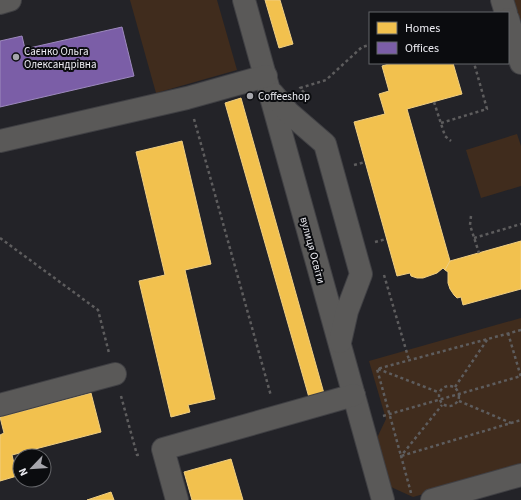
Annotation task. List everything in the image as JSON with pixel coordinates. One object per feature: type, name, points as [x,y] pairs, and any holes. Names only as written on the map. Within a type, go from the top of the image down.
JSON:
[{"type":"street","points":[[0,3],[10,0]]},
{"type":"street","name":"вулиця Освіти","points":[[244,0],[383,500]]},
{"type":"street","points":[[502,0],[506,12]]},
{"type":"street","points":[[509,22],[521,63]]},
{"type":"street","points":[[0,141],[187,98],[267,82],[288,112],[325,144],[361,274],[347,311],[340,345]]},
{"type":"street","points":[[0,406],[115,374]]},
{"type":"street","points":[[177,500],[163,448],[354,395]]},
{"type":"street","points":[[432,500],[521,475]]},
{"type":"path","points":[[300,88],[326,80],[362,47],[369,45]]},
{"type":"path","points":[[441,123],[487,109],[474,64]]},
{"type":"path","points":[[187,98],[277,416]]},
{"type":"path","points":[[434,102],[445,136],[451,141]]},
{"type":"path","points":[[471,216],[470,225],[479,253]]},
{"type":"path","points":[[474,238],[521,224]]},
{"type":"path","points":[[0,238],[98,310],[137,455],[163,448]]},
{"type":"path","points":[[377,369],[521,330]]},
{"type":"path","points":[[361,422],[521,377],[508,333]]},
{"type":"path","points":[[455,387],[487,340]]},
{"type":"path","points":[[377,369],[438,392]]},
{"type":"path","points":[[377,369],[413,500]]},
{"type":"path","points":[[438,392],[446,386],[455,387]]},
{"type":"path","points":[[438,392],[438,400],[442,405],[452,407],[459,401],[459,394],[455,387]]},
{"type":"path","points":[[459,401],[511,423]]},
{"type":"path","points":[[401,456],[442,405]]},
{"type":"path","points":[[401,456],[521,420]]},
{"type":"shaded area","points":[[130,0],[217,0],[237,70],[156,93]]},
{"type":"shaded area","points":[[514,0],[521,0],[521,24]]},
{"type":"shaded area","points":[[517,134],[521,146],[521,186],[481,198],[466,150]]},
{"type":"shaded area","points":[[521,318],[521,466],[413,497],[391,487],[376,440],[386,419],[369,361]]},
{"type":"building: Homes","points":[[265,0],[280,0],[293,44],[279,48]]},
{"type":"building: Homes","points":[[389,64],[453,64],[462,94],[407,109],[450,261],[445,270],[443,268],[437,273],[423,278],[411,276],[410,273],[397,276],[354,122],[385,114],[379,94],[389,91],[382,66]]},
{"type":"building: Homes","points":[[241,98],[325,397],[310,401],[225,103]]},
{"type":"building: Homes","points":[[182,141],[211,264],[185,270],[215,399],[188,405],[190,412],[171,417],[139,281],[165,275],[136,152]]},
{"type":"building: Homes","points":[[521,241],[521,289],[463,305],[461,297],[457,298],[454,295],[448,283],[448,272],[445,270],[450,261]]},
{"type":"building: Homes","points":[[91,393],[101,432],[39,448],[12,448],[12,477],[0,481],[0,435],[4,433],[0,417]]},
{"type":"building: Homes","points":[[231,459],[243,500],[192,500],[184,472]]},
{"type":"building: Homes","points":[[111,492],[114,500],[87,500]]},
{"type":"building: Offices","points":[[122,27],[134,76],[0,107],[0,41],[22,36],[25,49]]},
{"type":"place","name":"Саєнко Ольга Олександрівна","points":[[16,57]]},
{"type":"place","name":"Coffeeshop","points":[[250,96]]}]
